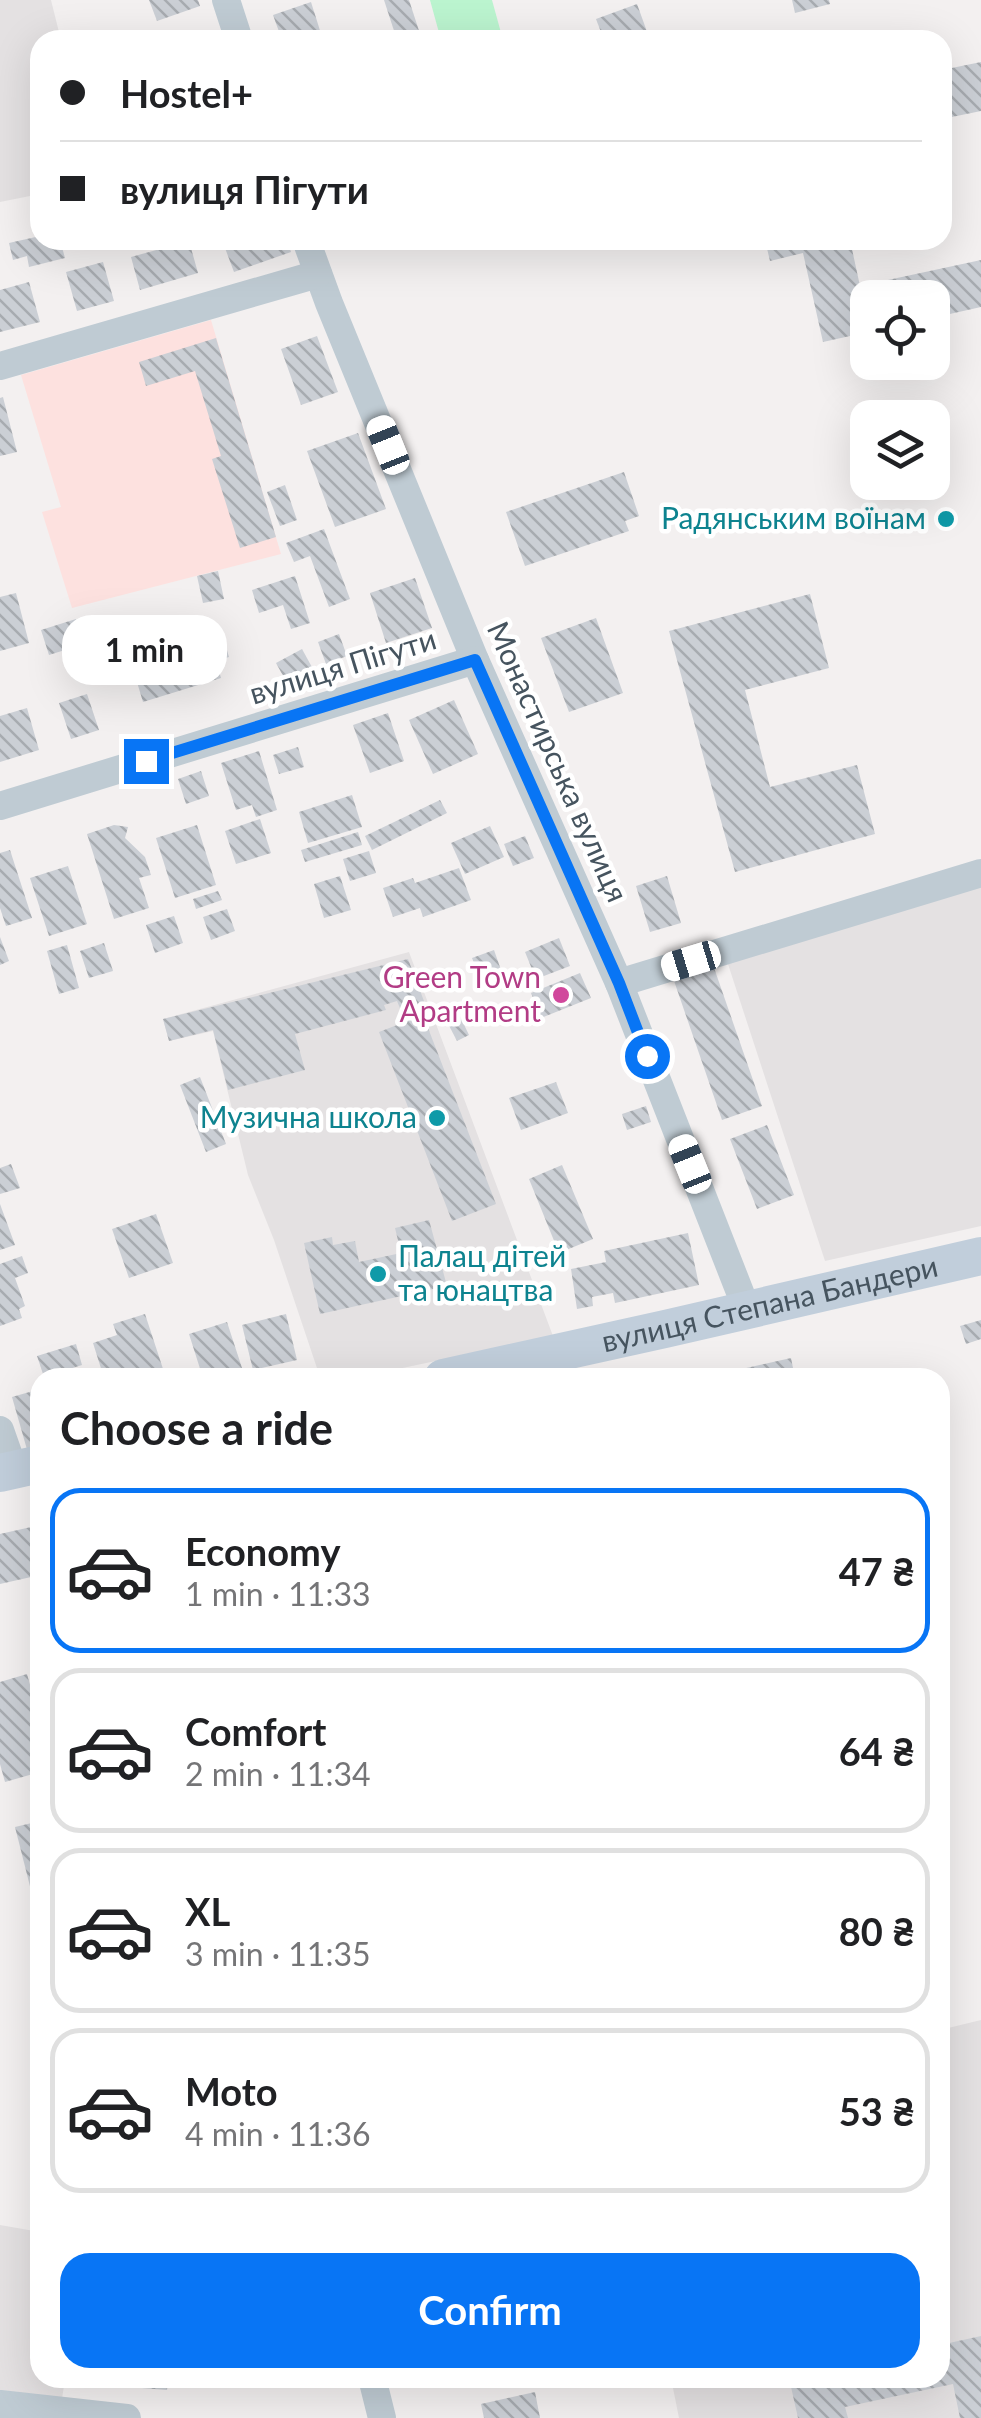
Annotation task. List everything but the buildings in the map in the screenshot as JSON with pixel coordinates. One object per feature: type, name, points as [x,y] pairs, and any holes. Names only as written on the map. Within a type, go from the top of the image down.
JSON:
[{"type":"street","points":[[226,0],[236,30]]},
{"type":"street","name":"Монастирська вулиця","points":[[310,250],[475,660],[619,983],[747,1310]]},
{"type":"street","points":[[0,366],[318,274]]},
{"type":"street","name":"вулиця Пігути","points":[[0,806],[475,660]]},
{"type":"street","points":[[619,983],[981,873]]},
{"type":"street","name":"вулиця Степана Бандери","points":[[534,1368],[747,1310],[981,1256]]},
{"type":"street","points":[[0,1430],[18,1469]]},
{"type":"street","points":[[374,2388],[382,2418]]},
{"type":"street","points":[[0,2404],[127,2418]]},
{"type":"shaded area","points":[[0,0],[51,0],[58,30],[30,30],[30,196],[0,202]]},
{"type":"shaded area","points":[[211,320],[281,554],[72,608],[42,512],[61,507],[21,375]]},
{"type":"shaded area","points":[[981,882],[981,1226],[825,1261],[726,958]]},
{"type":"shaded area","points":[[409,952],[553,1336],[402,1368],[317,1368],[248,1175],[213,1031],[169,1041],[163,1019]]},
{"type":"shaded area","points":[[981,2020],[981,2418],[679,2418],[673,2388],[950,2388],[950,2028]]},
{"type":"shaded area","points":[[0,2225],[30,2230],[30,2388],[64,2388],[62,2399],[0,2392]]},
{"type":"green space","points":[[430,0],[492,0],[500,30],[438,30]]},
{"type":"place","name":"Радянським воїнам","points":[[946,519]]},
{"type":"place","name":"Green Town Apartment","points":[[561,995]]},
{"type":"place","name":"Музична школа","points":[[437,1118]]},
{"type":"place","name":"Палац дітей та юнацтва","points":[[378,1274]]},
{"type":"route","points":[[146,761],[475,660],[619,983],[647,1056]]}]
